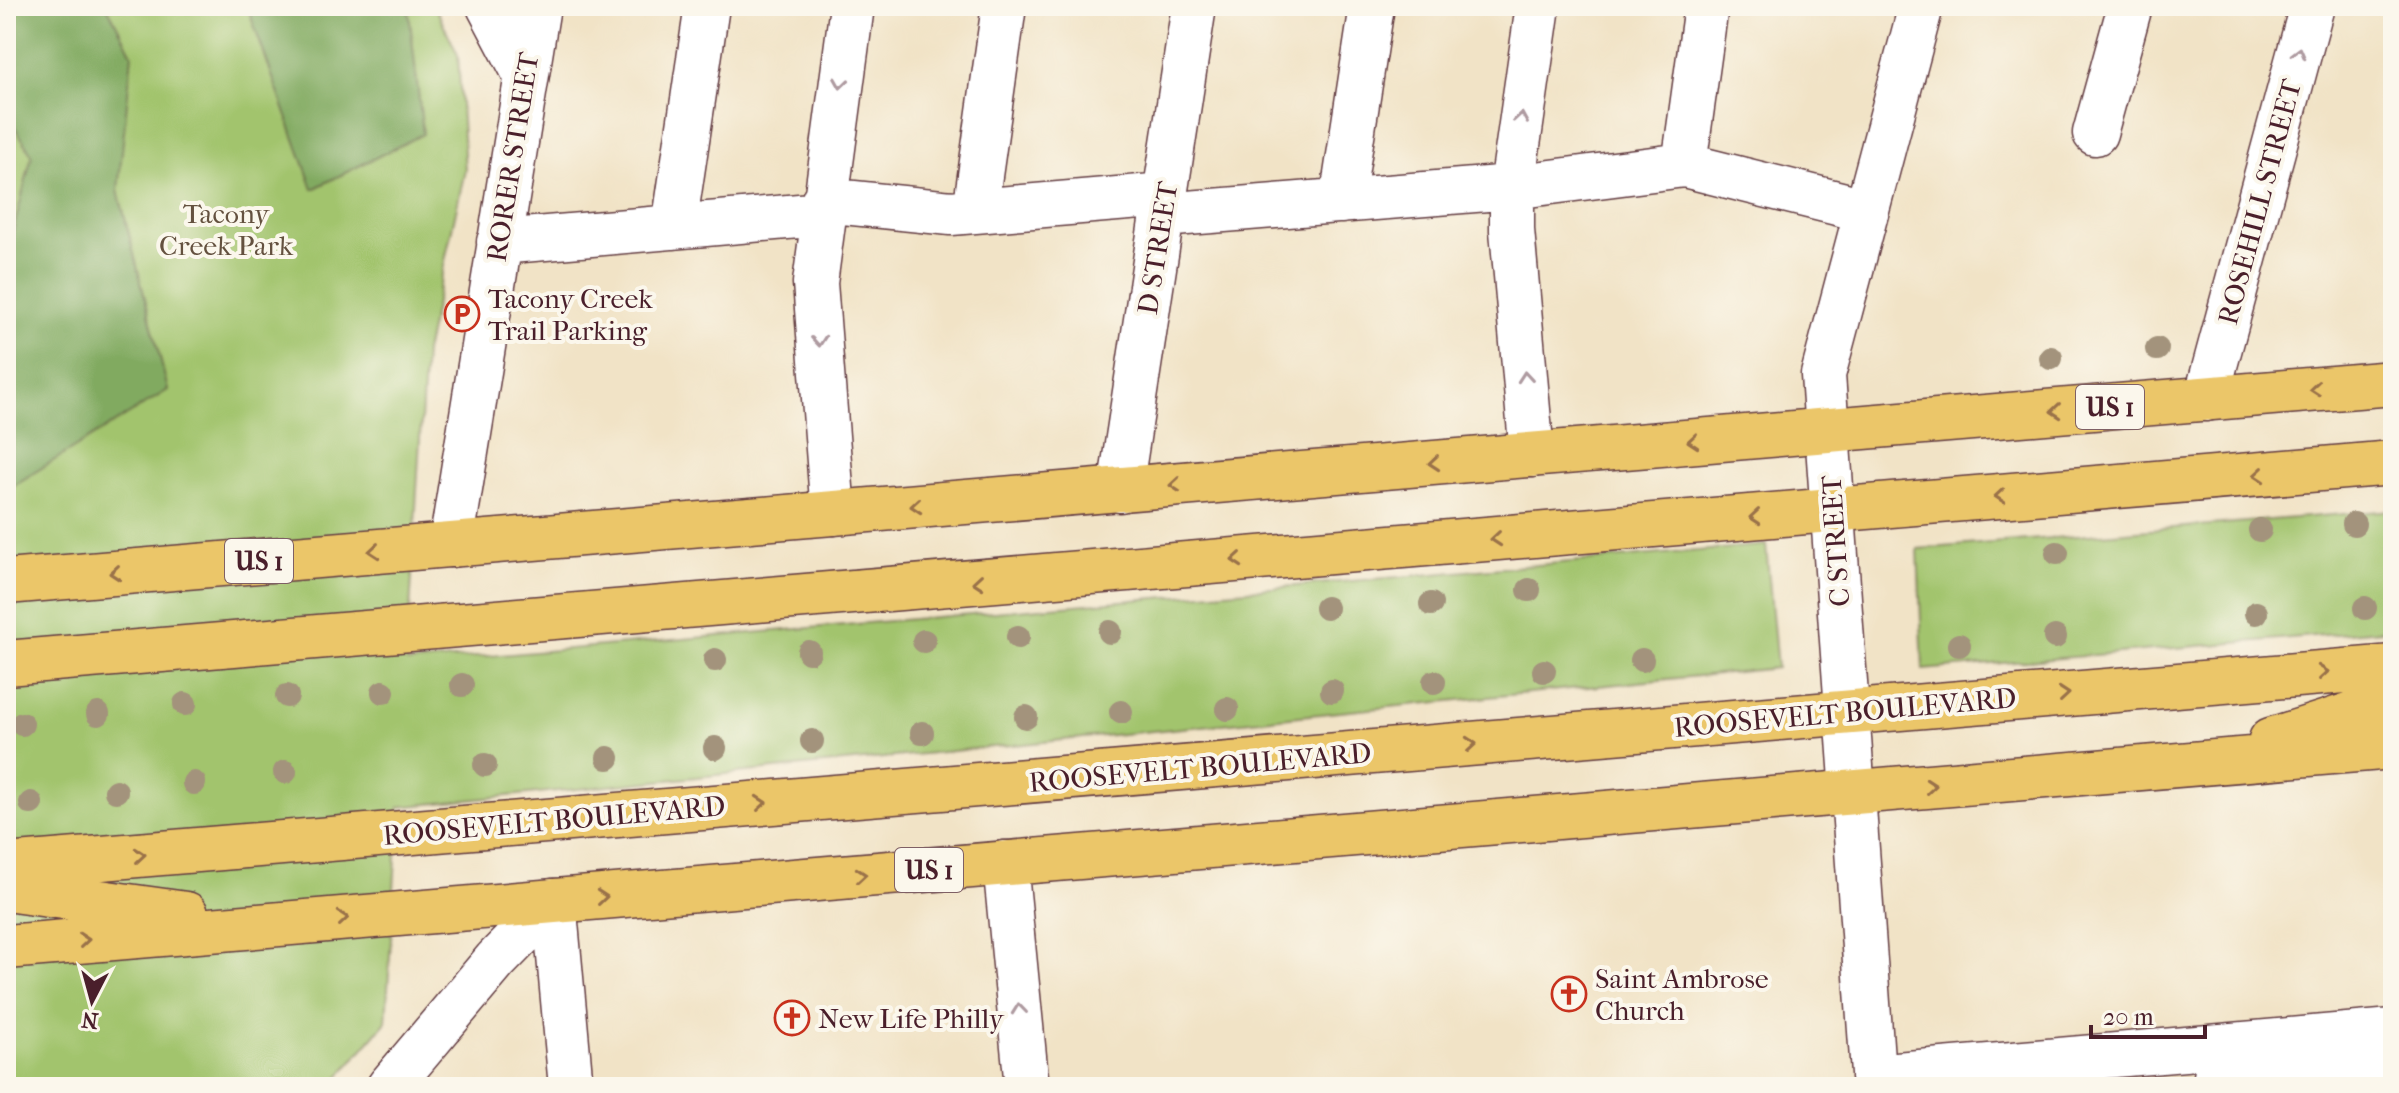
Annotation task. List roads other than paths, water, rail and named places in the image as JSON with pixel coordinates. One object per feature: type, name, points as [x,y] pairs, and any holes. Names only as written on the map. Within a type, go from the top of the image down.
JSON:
[{"type":"highway","name":"US 1","points":[[6,582],[2393,383]]},
{"type":"highway","points":[[6,663],[2393,463]]},
{"type":"highway","points":[[6,597],[67,577]]},
{"type":"highway","name":"ROOSEVELT BOULEVARD","points":[[6,866],[2393,667]]},
{"type":"highway","points":[[2196,764],[2393,701]]},
{"type":"highway","name":"US 1","points":[[6,947],[2393,747]]},
{"type":"highway","points":[[6,889],[263,925]]},
{"type":"street","points":[[489,6],[525,74]]},
{"type":"street","name":"RORER STREET","points":[[451,545],[538,6]]},
{"type":"street","points":[[674,227],[707,6]]},
{"type":"street","points":[[833,513],[815,283],[852,6]]},
{"type":"street","points":[[975,211],[1004,6]]},
{"type":"street","name":"D STREET","points":[[1120,490],[1194,6]]},
{"type":"street","points":[[1342,201],[1372,6]]},
{"type":"street","points":[[1532,455],[1512,230],[1512,187],[1538,6]]},
{"type":"street","points":[[1684,165],[1706,6]]},
{"type":"street","name":"C STREET","points":[[1874,1081],[1823,375],[1921,6]]},
{"type":"street","points":[[2095,133],[2130,6]]},
{"type":"street","name":"ROSEHILL STREET","points":[[2206,399],[2312,6]]},
{"type":"street","points":[[499,242],[674,227],[823,207],[951,213],[1342,201],[1512,187],[1684,165],[1865,210]]},
{"type":"street","points":[[1005,863],[1027,1087]]},
{"type":"street","points":[[389,1087],[496,960],[554,901]]},
{"type":"street","points":[[554,901],[571,1087]]},
{"type":"street","points":[[1874,1081],[2393,1031]]},
{"type":"street","points":[[2094,1087],[2393,1062]]},
{"type":"place","name":"Tacony Creek Trail Parking","points":[[462,314]]},
{"type":"place","name":"Saint Ambrose Church","points":[[1569,994]]},
{"type":"place","name":"New Life Philly","points":[[792,1018]]},
{"type":"park label","name":"Tacony Creek Park","points":[[226,229]]}]
